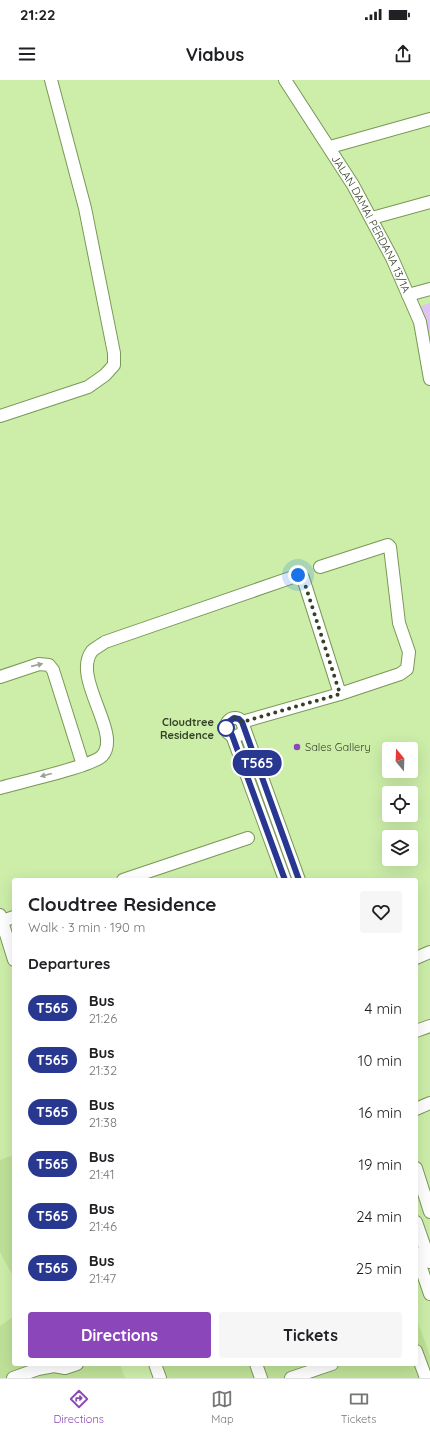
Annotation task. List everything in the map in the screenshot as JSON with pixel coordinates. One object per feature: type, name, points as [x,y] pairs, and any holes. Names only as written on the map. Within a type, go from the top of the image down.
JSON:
[{"type":"street","points":[[0,416],[88,387],[105,375],[114,365],[112,346],[85,208],[51,80]]},
{"type":"street","name":"JALAN DAMAI PERDANA 13/1A","points":[[285,80],[330,147],[372,218],[420,322],[430,379]]},
{"type":"street","points":[[330,147],[430,119]]},
{"type":"street","points":[[372,218],[430,202]]},
{"type":"street","points":[[408,295],[430,289]]},
{"type":"street","points":[[242,722],[340,694],[400,674],[407,669],[409,652],[399,623],[390,547],[388,545],[320,567]]},
{"type":"street","points":[[0,788],[84,765],[101,757],[106,750],[106,737],[104,726],[88,680],[87,664],[92,652],[105,642],[296,576],[301,576],[303,578],[340,694]]},
{"type":"street","points":[[0,677],[40,664],[49,664],[53,670],[84,765]]},
{"type":"street","points":[[284,878],[232,735],[226,728],[227,723],[234,718],[239,719],[242,722],[298,878]]},
{"type":"street","points":[[129,878],[248,838]]},
{"type":"street","points":[[12,917],[1,918],[12,954]]},
{"type":"street","points":[[418,957],[430,952]]},
{"type":"street","points":[[418,1030],[430,1026]]},
{"type":"street","points":[[418,1108],[430,1103]]},
{"type":"street","points":[[418,1170],[425,1178],[430,1212]]},
{"type":"street","points":[[418,1235],[430,1262]]},
{"type":"street","points":[[418,1259],[430,1294]]},
{"type":"street","points":[[418,1356],[426,1378]]},
{"type":"street","points":[[12,1378],[51,1366]]},
{"type":"street","points":[[57,1366],[62,1368],[70,1366]]},
{"type":"street","points":[[156,1366],[160,1378]]},
{"type":"street","points":[[257,1366],[261,1378]]},
{"type":"street","points":[[291,1378],[326,1366]]},
{"type":"shaded area","points":[[430,303],[430,335],[421,306]]},
{"type":"shaded area","points":[[12,1156],[12,1274],[0,1252],[0,1160]]},
{"type":"shaded area","points":[[12,1317],[12,1366],[121,1366],[125,1378],[0,1378],[0,1326]]},
{"type":"shaded area","points":[[418,1323],[430,1355],[430,1378],[153,1378],[149,1366],[418,1366]]},
{"type":"bus line","name":"T565","points":[[284,878],[232,735],[226,728],[230,719],[239,719],[242,722],[298,878]]},
{"type":"place","name":"Cloudtree Residence","points":[[226,728]]},
{"type":"place","name":"Sales Gallery","points":[[297,747]]},
{"type":"route","points":[[226,728],[230,719],[239,719],[242,722],[340,694],[303,578],[298,575]]}]
